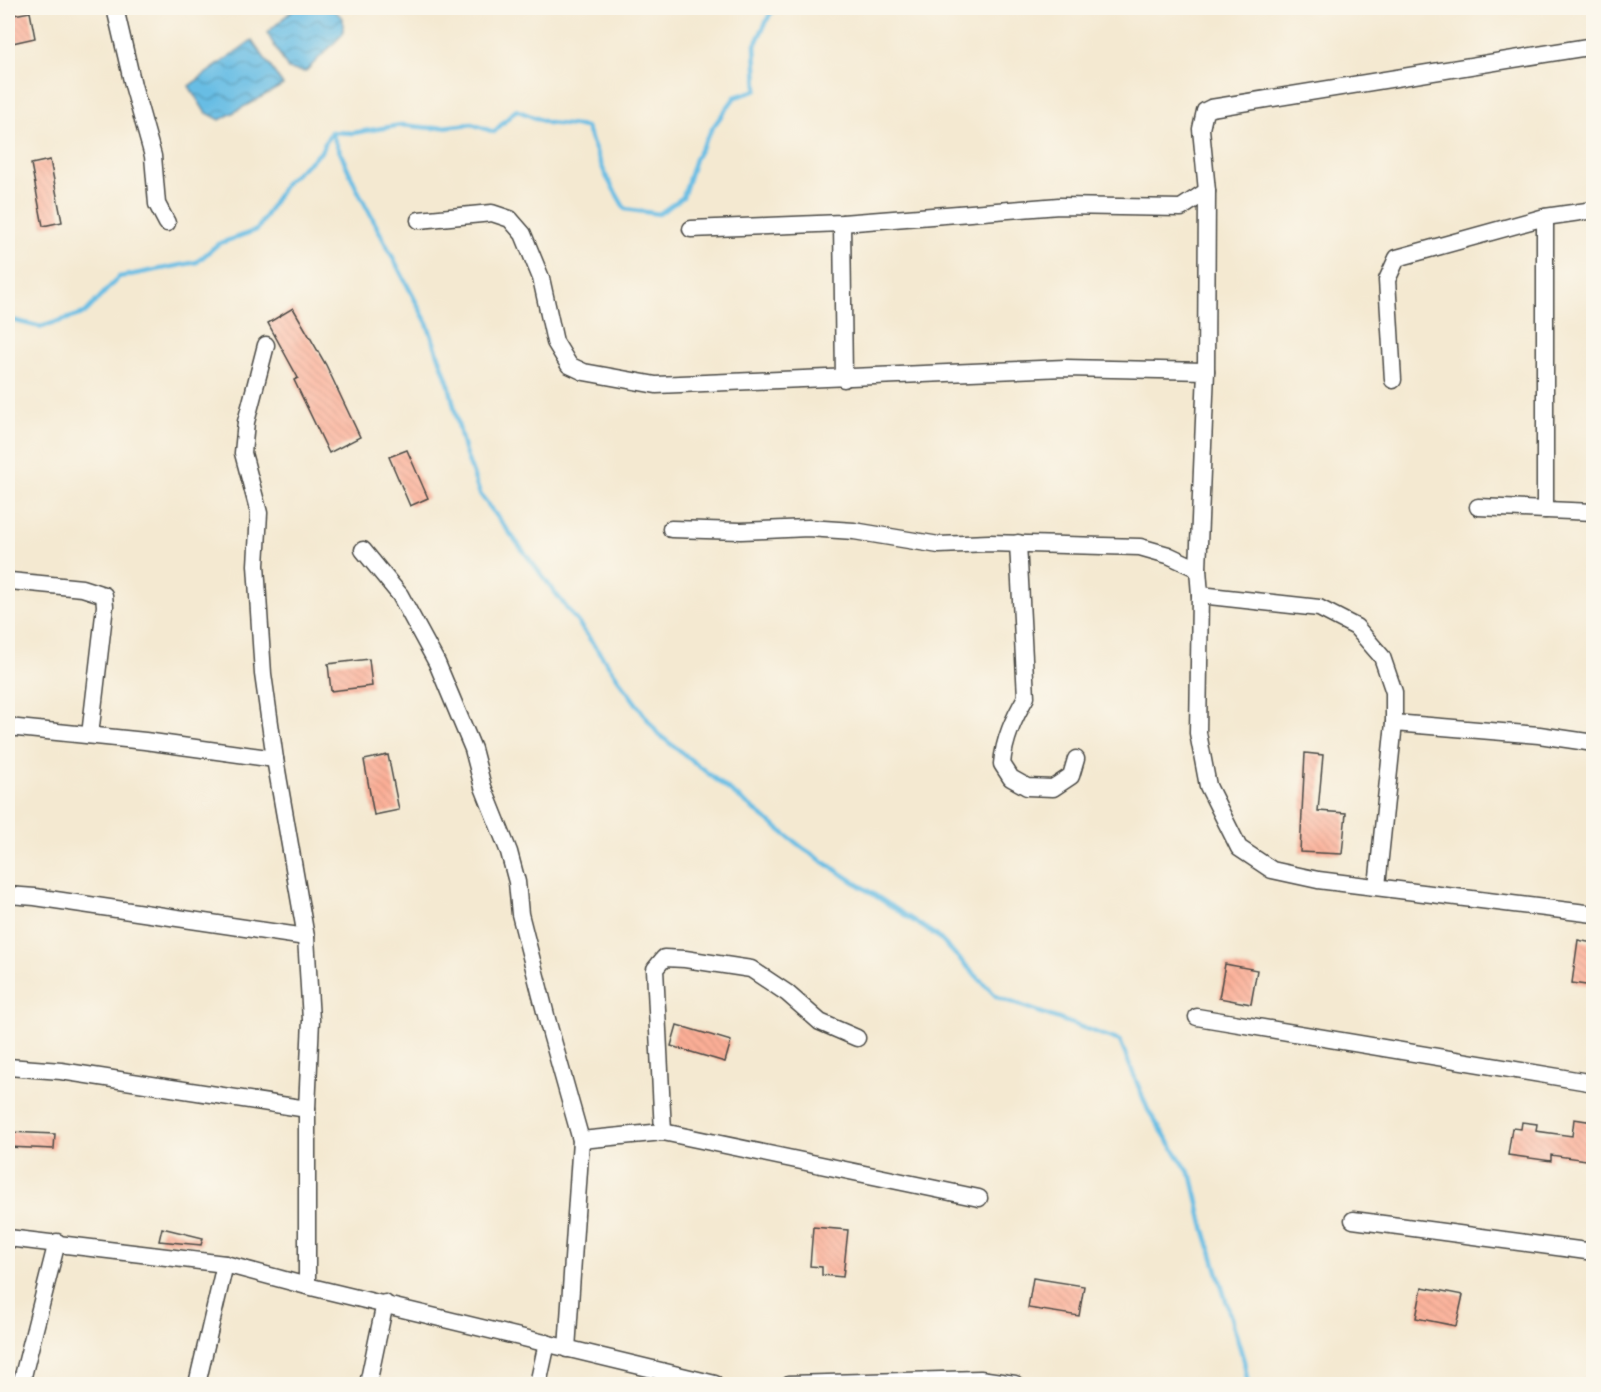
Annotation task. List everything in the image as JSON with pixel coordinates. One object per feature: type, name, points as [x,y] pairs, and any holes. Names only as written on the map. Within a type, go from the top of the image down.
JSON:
[{"type":"street","points":[[115,8],[153,156],[158,204],[167,223]]},
{"type":"street","points":[[1593,46],[1211,108],[1205,111],[1201,129],[1207,191],[1206,371],[1198,569],[1200,595],[1198,733],[1208,786],[1239,848],[1272,870],[1318,880],[1593,914]]},
{"type":"street","points":[[1181,208],[1207,191]]},
{"type":"street","points":[[691,229],[842,223],[1059,206],[1181,208],[1207,226]]},
{"type":"street","points":[[1394,380],[1387,280],[1396,258],[1545,217],[1593,210]]},
{"type":"street","points":[[419,220],[492,213],[510,219],[523,234],[541,278],[555,342],[569,365],[584,372],[657,385],[1065,368],[1206,371]]},
{"type":"street","points":[[1545,217],[1545,510]]},
{"type":"street","points":[[842,223],[844,379]]},
{"type":"street","points":[[266,345],[246,422],[243,453],[259,513],[256,565],[263,674],[275,759],[306,938],[311,1020],[307,1108],[307,1286]]},
{"type":"street","points":[[1478,507],[1593,512]]},
{"type":"street","points":[[671,530],[741,531],[808,528],[854,531],[939,545],[1018,543],[1140,547],[1168,555],[1198,569]]},
{"type":"street","points":[[1018,543],[1026,697],[1004,744],[1002,764],[1011,778],[1027,787],[1053,788],[1071,776],[1076,759]]},
{"type":"street","points":[[363,550],[400,595],[437,663],[473,749],[483,787],[509,852],[517,882],[520,914],[581,1140],[567,1349]]},
{"type":"street","points":[[10,581],[82,588],[104,595],[105,606],[90,735]]},
{"type":"street","points":[[1200,595],[1319,608],[1356,627],[1382,657],[1394,692],[1394,723],[1377,886]]},
{"type":"street","points":[[1394,723],[1539,735],[1593,743]]},
{"type":"street","points":[[8,727],[144,741],[275,759]]},
{"type":"street","points":[[8,895],[35,897],[306,938]]},
{"type":"street","points":[[663,1132],[655,969],[664,958],[685,958],[752,969],[787,993],[820,1022],[857,1038]]},
{"type":"street","points":[[1197,1017],[1593,1083]]},
{"type":"street","points":[[8,1067],[61,1071],[307,1108]]},
{"type":"street","points":[[581,1140],[663,1132],[979,1198]]},
{"type":"street","points":[[1353,1220],[1593,1252]]},
{"type":"street","points":[[8,1238],[225,1263],[307,1286],[715,1384]]},
{"type":"street","points":[[21,1384],[57,1242]]},
{"type":"street","points":[[197,1384],[225,1263]]},
{"type":"street","points":[[368,1384],[385,1303]]},
{"type":"street","points":[[538,1384],[547,1343]]},
{"type":"street","points":[[789,1384],[980,1379],[1015,1384]]},
{"type":"water","points":[[295,8],[331,8],[343,18],[343,34],[305,72],[288,69],[267,33]]},
{"type":"water","points":[[252,40],[283,85],[220,120],[205,112],[189,86]]},
{"type":"building","points":[[30,12],[35,38],[8,44],[8,16]]},
{"type":"building","points":[[50,160],[62,222],[43,226],[31,164]]},
{"type":"building","points":[[293,308],[326,365],[360,437],[329,453],[294,380],[298,378],[268,323]]},
{"type":"building","points":[[407,450],[428,498],[410,506],[389,457]]},
{"type":"building","points":[[369,659],[372,686],[331,691],[328,664]]},
{"type":"building","points":[[1305,753],[1323,755],[1318,811],[1346,813],[1342,854],[1300,852]]},
{"type":"building","points":[[388,755],[399,810],[374,815],[364,760]]},
{"type":"building","points":[[1578,940],[1593,943],[1593,986],[1572,983]]},
{"type":"building","points":[[1225,964],[1257,970],[1251,1004],[1219,998]]},
{"type":"building","points":[[677,1025],[731,1041],[725,1062],[671,1046]]},
{"type":"building","points":[[1574,1119],[1593,1122],[1593,1161],[1551,1155],[1551,1161],[1508,1155],[1512,1128],[1521,1129],[1522,1122],[1537,1124],[1536,1131],[1572,1136]]},
{"type":"building","points":[[8,1132],[55,1134],[54,1149],[8,1147]]},
{"type":"building","points":[[813,1227],[848,1230],[843,1277],[822,1275],[822,1267],[810,1266]]},
{"type":"building","points":[[162,1228],[203,1238],[201,1245],[159,1241]]},
{"type":"building","points":[[1033,1278],[1084,1286],[1079,1316],[1028,1308]]},
{"type":"building","points":[[1422,1287],[1463,1295],[1456,1326],[1416,1318]]},
{"type":"waterway","points":[[8,319],[41,327],[85,313],[119,277],[197,262],[218,244],[257,230],[286,182],[320,153],[331,132],[353,133],[401,125],[432,128],[472,124],[494,132],[516,110],[548,123],[586,127],[606,176],[625,209],[659,214],[683,197],[695,159],[713,127],[735,97],[757,90],[755,45],[770,14],[776,8]]},
{"type":"waterway","points":[[331,132],[356,187],[427,323],[449,385],[464,449],[480,494],[579,624],[658,734],[804,849],[937,936],[997,997],[1120,1041],[1148,1110],[1192,1177],[1203,1224],[1244,1361],[1248,1384]]}]
